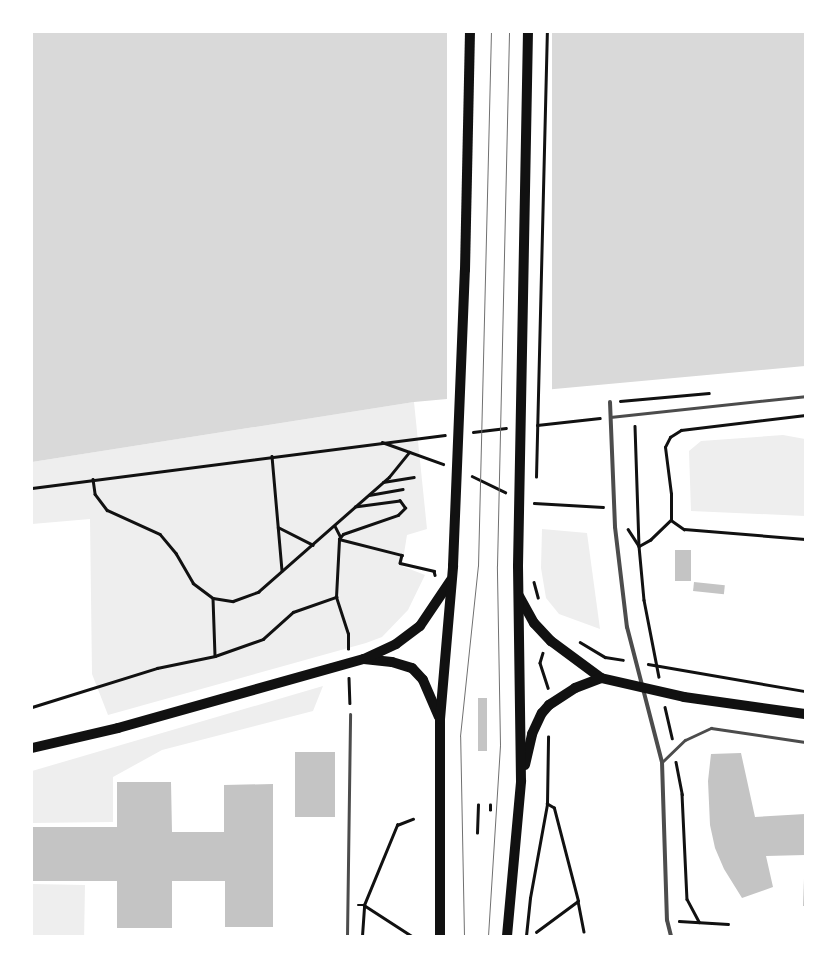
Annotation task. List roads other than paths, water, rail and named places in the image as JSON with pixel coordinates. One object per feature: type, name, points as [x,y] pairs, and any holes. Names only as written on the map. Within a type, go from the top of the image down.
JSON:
[{"type":"main road","points":[[440,936],[440,719],[453,566],[465,270],[470,32]]},
{"type":"main road","points":[[507,936],[521,781],[518,566],[528,32]]},
{"type":"main road","points":[[32,748],[321,672],[364,659],[396,644],[420,626],[452,579]]},
{"type":"main road","points":[[518,594],[534,623],[551,641],[601,678],[684,697],[805,714]]},
{"type":"main road","points":[[364,659],[392,662],[412,668],[423,680],[440,719]]},
{"type":"main road","points":[[521,781],[532,734],[542,713],[549,704],[575,688],[601,678]]},
{"type":"street","points":[[610,402],[614,508],[627,627],[662,762],[667,920],[671,936]]},
{"type":"lane","points":[[610,416],[635,415],[805,396]]},
{"type":"lane","points":[[348,936],[350,714]]},
{"type":"lane","points":[[662,762],[685,740],[711,728],[805,742]]},
{"type":"tram line","points":[[464,936],[460,736],[478,566],[491,32]]},
{"type":"tram line","points":[[488,936],[500,745],[497,566],[509,32]]}]
